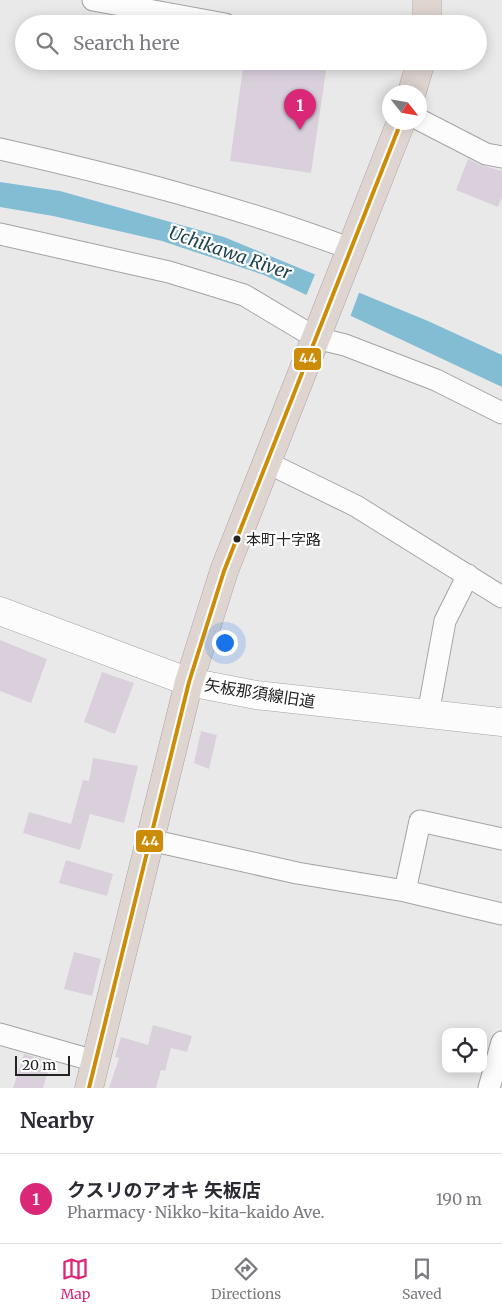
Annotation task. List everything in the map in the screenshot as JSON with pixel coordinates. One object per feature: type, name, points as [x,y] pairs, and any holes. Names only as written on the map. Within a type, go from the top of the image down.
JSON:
[{"type":"highway","points":[[427,0],[427,15]]},
{"type":"highway","points":[[414,85],[418,70]]},
{"type":"highway","points":[[89,1088],[189,682],[224,571],[398,130]]},
{"type":"street","points":[[93,0],[176,15]]},
{"type":"street","points":[[427,124],[486,154],[502,157]]},
{"type":"street","points":[[0,149],[184,194],[305,232],[348,258]]},
{"type":"street","points":[[0,234],[169,272],[244,295],[318,333],[436,380],[502,412]]},
{"type":"street","points":[[266,462],[356,506],[502,597]]},
{"type":"street","points":[[428,714],[445,621],[468,575]]},
{"type":"street","name":"矢板那須線旧道","points":[[0,610],[189,682],[256,696],[502,722]]},
{"type":"street","points":[[405,891],[420,821],[502,839]]},
{"type":"street","points":[[150,840],[297,873],[405,891],[502,914]]},
{"type":"street","points":[[0,1034],[95,1062]]},
{"type":"street","points":[[489,1088],[502,1042]]},
{"type":"water","name":"Uchikawa River","points":[[0,182],[60,191],[224,237],[428,321],[502,355],[502,387],[264,275],[162,241],[53,216],[0,207]]},
{"type":"pier","points":[[316,272],[360,290],[350,317],[306,296]]},
{"type":"building","points":[[243,70],[326,70],[311,173],[230,161]]},
{"type":"building","points":[[468,159],[502,171],[502,197],[498,207],[456,190]]},
{"type":"building","points":[[0,640],[47,659],[31,703],[0,691]]},
{"type":"building","points":[[102,672],[134,683],[115,734],[84,722]]},
{"type":"building","points":[[201,731],[217,735],[209,769],[194,763]]},
{"type":"building","points":[[93,758],[138,766],[124,823],[90,814],[80,850],[23,833],[29,812],[71,824],[83,780],[89,781]]},
{"type":"building","points":[[66,860],[113,874],[107,896],[59,883]]},
{"type":"building","points":[[74,952],[101,959],[92,996],[64,989]]},
{"type":"building","points":[[153,1025],[192,1036],[187,1052],[171,1048],[165,1071],[161,1070],[156,1088],[109,1088],[119,1058],[115,1057],[121,1037],[148,1045]]},
{"type":"building","points":[[24,1054],[51,1062],[43,1088],[13,1088]]},
{"type":"transit line","name":"44","points":[[89,1088],[189,682],[224,571],[398,130]]},
{"type":"place","name":"クスリのアオキ 矢板店","points":[[300,130]]},
{"type":"place","name":"本町十字路","points":[[237,539]]}]
